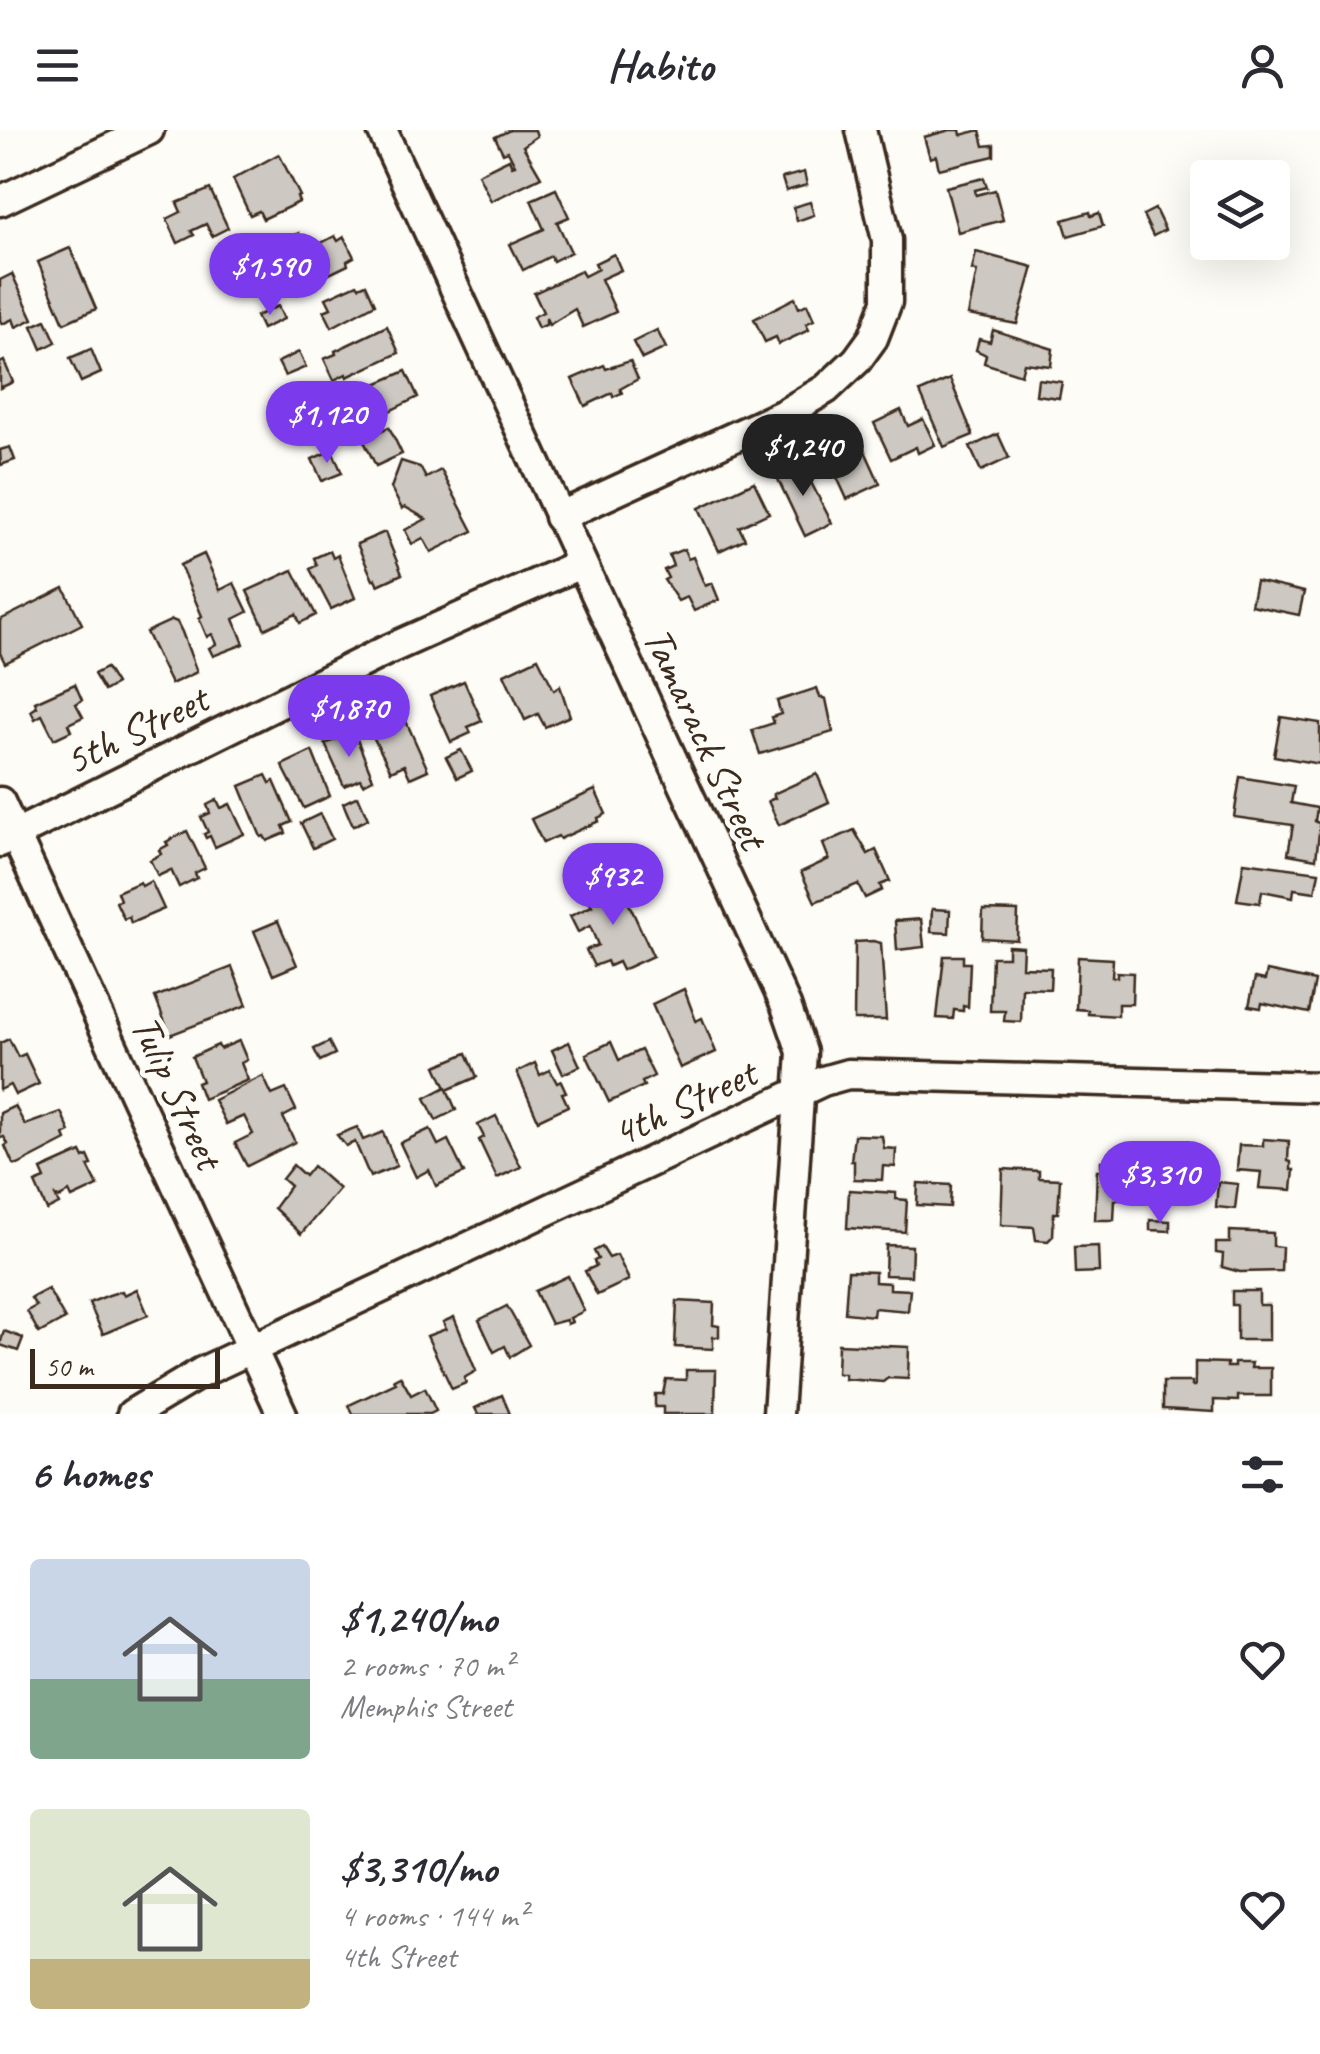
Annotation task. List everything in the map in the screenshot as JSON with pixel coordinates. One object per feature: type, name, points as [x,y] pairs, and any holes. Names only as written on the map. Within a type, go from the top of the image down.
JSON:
[{"type":"street","name":"Tamarack Street","points":[[382,130],[786,1006],[802,1052],[778,1414]]},
{"type":"street","points":[[559,518],[784,414],[826,389],[857,360],[873,338],[887,302],[887,240],[861,130]]},
{"type":"street","points":[[0,201],[133,133]]},
{"type":"street","name":"5th Street","points":[[8,838],[385,651],[580,564]]},
{"type":"street","name":"Tulip Street","points":[[0,802],[8,838],[282,1414]]},
{"type":"street","name":"4th Street","points":[[132,1414],[202,1372],[799,1093],[848,1074],[1320,1088]]},
{"type":"building","points":[[510,130],[535,130],[537,136],[523,146],[541,177],[491,201],[478,174],[509,159],[515,165],[495,137]]},
{"type":"building","points":[[960,130],[961,135],[980,130],[984,146],[994,145],[994,156],[939,169],[936,156],[930,158],[924,137]]},
{"type":"building","points":[[279,154],[300,196],[299,202],[263,219],[259,211],[250,215],[233,179]]},
{"type":"building","points":[[804,172],[807,185],[786,191],[782,178]]},
{"type":"building","points":[[984,178],[987,187],[975,190],[976,195],[995,190],[1003,220],[958,232],[946,187]]},
{"type":"building","points":[[210,189],[228,228],[212,236],[206,224],[178,243],[167,219],[181,212],[177,203]]},
{"type":"building","points":[[556,189],[569,217],[557,222],[571,252],[553,261],[551,256],[523,270],[510,244],[544,229],[531,200]]},
{"type":"building","points":[[810,202],[814,215],[797,221],[793,207]]},
{"type":"building","points":[[1155,209],[1165,230],[1153,236],[1143,215]]},
{"type":"building","points":[[1090,212],[1091,216],[1099,213],[1103,226],[1068,236],[1063,220]]},
{"type":"building","points":[[299,233],[306,248],[282,257],[278,243]]},
{"type":"building","points":[[335,236],[338,241],[344,237],[354,257],[347,261],[348,265],[319,279],[315,271],[298,274],[290,259]]},
{"type":"building","points":[[70,248],[96,309],[64,323],[38,262]]},
{"type":"building","points":[[976,252],[1033,267],[1017,324],[968,315],[977,271],[972,270]]},
{"type":"building","points":[[614,254],[621,270],[601,279],[616,312],[583,327],[575,309],[549,325],[546,318],[546,325],[538,328],[533,317],[543,312],[534,293],[581,271],[584,276],[598,269],[595,263]]},
{"type":"building","points":[[12,274],[33,319],[16,327],[13,319],[2,324],[0,320],[0,280]]},
{"type":"building","points":[[366,284],[375,304],[332,327],[324,311],[331,308],[326,298]]},
{"type":"building","points":[[795,298],[799,308],[807,304],[814,320],[806,324],[809,330],[779,344],[776,337],[765,342],[754,319]]},
{"type":"building","points":[[278,306],[284,319],[262,329],[256,316]]},
{"type":"building","points":[[46,320],[56,342],[42,349],[32,326]]},
{"type":"building","points":[[387,326],[399,353],[334,380],[324,359]]},
{"type":"building","points":[[657,330],[666,348],[642,359],[633,342]]},
{"type":"building","points":[[993,330],[1053,349],[1051,366],[1024,363],[1021,375],[984,363],[986,355],[976,350],[979,339],[990,342]]},
{"type":"building","points":[[91,349],[101,373],[81,382],[70,358]]},
{"type":"building","points":[[299,352],[306,367],[285,376],[278,362]]},
{"type":"building","points":[[4,361],[13,382],[0,388],[0,363]]},
{"type":"building","points":[[630,361],[638,379],[620,389],[622,393],[613,397],[612,393],[585,406],[572,379],[604,365],[606,369]]},
{"type":"building","points":[[406,371],[418,397],[361,425],[353,409],[365,403],[359,391]]},
{"type":"building","points":[[950,379],[973,435],[944,447],[920,392]]},
{"type":"building","points":[[1038,379],[1062,382],[1059,398],[1036,395]]},
{"type":"building","points":[[321,399],[327,413],[301,422],[297,414],[300,409]]},
{"type":"building","points":[[351,407],[360,428],[341,436],[332,415]]},
{"type":"building","points":[[901,410],[908,426],[923,419],[935,445],[918,453],[916,447],[891,459],[874,423]]},
{"type":"building","points":[[389,427],[402,454],[376,466],[363,439]]},
{"type":"building","points":[[998,434],[1009,458],[981,471],[970,447]]},
{"type":"building","points":[[860,440],[880,484],[847,499],[825,451]]},
{"type":"building","points":[[10,447],[15,460],[1,465],[0,450]]},
{"type":"building","points":[[332,450],[342,473],[322,481],[312,459]]},
{"type":"building","points":[[401,461],[420,467],[426,478],[441,470],[473,531],[431,552],[423,538],[412,544],[405,530],[426,519],[402,509],[391,488]]},
{"type":"building","points":[[800,461],[832,523],[805,536],[775,473]]},
{"type":"building","points":[[754,482],[769,513],[739,527],[745,539],[719,551],[699,508]]},
{"type":"building","points":[[385,532],[402,574],[378,585],[357,544]]},
{"type":"building","points":[[684,549],[688,559],[693,557],[705,586],[712,583],[719,600],[694,611],[687,597],[678,601],[664,580],[668,578],[664,570],[673,566],[669,555]]},
{"type":"building","points":[[330,551],[333,558],[338,555],[355,598],[331,609],[310,569],[317,565],[314,558]]},
{"type":"building","points":[[204,554],[220,590],[234,583],[248,612],[234,619],[244,644],[213,656],[209,648],[216,644],[212,634],[207,637],[180,565]]},
{"type":"building","points":[[293,570],[316,615],[300,623],[296,614],[265,629],[247,591]]},
{"type":"building","points":[[1256,581],[1304,592],[1299,615],[1251,605]]},
{"type":"building","points":[[64,588],[82,624],[5,663],[0,653],[0,620]]},
{"type":"building","points":[[172,620],[182,632],[197,672],[171,684],[146,632]]},
{"type":"building","points":[[538,658],[554,690],[560,686],[570,716],[545,727],[538,714],[525,720],[504,674]]},
{"type":"building","points":[[106,668],[116,684],[104,691],[94,674]]},
{"type":"building","points":[[464,681],[482,721],[468,727],[471,733],[451,742],[430,696]]},
{"type":"building","points":[[75,684],[82,700],[76,704],[83,717],[68,724],[71,731],[54,739],[42,715],[35,719],[31,711],[37,707],[35,702]]},
{"type":"building","points":[[817,688],[820,697],[826,699],[833,732],[760,754],[752,730],[774,723],[772,717],[781,714],[777,701]]},
{"type":"building","points":[[401,710],[428,770],[410,778],[404,765],[391,771],[367,725]]},
{"type":"building","points":[[1281,717],[1320,723],[1320,764],[1274,756]]},
{"type":"building","points":[[354,732],[373,779],[363,784],[360,779],[344,786],[325,744]]},
{"type":"building","points":[[461,750],[472,771],[457,778],[446,757]]},
{"type":"building","points":[[312,751],[330,796],[304,808],[282,765]]},
{"type":"building","points":[[817,774],[829,802],[779,825],[768,801],[775,798],[773,794]]},
{"type":"building","points":[[266,775],[270,783],[274,781],[292,822],[283,826],[286,833],[267,841],[261,837],[240,786]]},
{"type":"building","points":[[1240,777],[1294,786],[1291,803],[1317,808],[1315,821],[1320,824],[1316,859],[1288,854],[1293,825],[1234,817]]},
{"type":"building","points":[[595,790],[606,814],[560,839],[558,836],[543,843],[531,819]]},
{"type":"building","points":[[358,796],[368,819],[353,826],[343,803]]},
{"type":"building","points":[[217,800],[221,808],[230,804],[244,834],[215,847],[210,836],[206,838],[204,834],[208,832],[201,817],[210,813],[207,805]]},
{"type":"building","points":[[320,814],[332,839],[313,848],[301,823]]},
{"type":"building","points":[[854,830],[868,854],[876,850],[890,881],[865,898],[858,884],[815,902],[801,872],[829,859],[823,844]]},
{"type":"building","points":[[187,831],[205,868],[195,873],[197,878],[179,887],[171,870],[158,876],[150,860],[161,854],[159,850],[168,845],[166,842]]},
{"type":"building","points":[[1244,862],[1319,872],[1315,892],[1294,889],[1293,897],[1262,891],[1260,903],[1237,900]]},
{"type":"building","points":[[618,880],[653,956],[622,970],[618,962],[594,966],[586,950],[598,945],[590,926],[578,932],[570,916],[592,906],[586,894]]},
{"type":"building","points":[[151,881],[164,909],[131,923],[129,917],[124,919],[116,902],[120,900],[117,892]]},
{"type":"building","points":[[932,909],[950,910],[949,933],[931,932]]},
{"type":"building","points":[[983,910],[1018,911],[1017,940],[982,938]]},
{"type":"building","points":[[921,919],[924,947],[897,950],[895,921]]},
{"type":"building","points":[[278,921],[297,965],[273,975],[254,931]]},
{"type":"building","points":[[855,942],[881,943],[886,1020],[854,1020]]},
{"type":"building","points":[[1008,946],[1023,947],[1022,967],[1051,968],[1050,989],[1022,988],[1021,1022],[1004,1021],[1005,1011],[990,1011],[992,957],[1008,957]]},
{"type":"building","points":[[944,956],[963,956],[963,963],[970,963],[968,1007],[954,1010],[953,1019],[937,1018]]},
{"type":"building","points":[[1078,957],[1113,959],[1112,977],[1117,977],[1117,972],[1133,973],[1132,1004],[1118,1004],[1118,1016],[1076,1009]]},
{"type":"building","points":[[232,967],[247,1005],[170,1035],[155,997]]},
{"type":"building","points":[[1267,971],[1315,981],[1309,1013],[1262,1003],[1261,1008],[1249,1006],[1255,978],[1265,980]]},
{"type":"building","points":[[684,989],[696,1021],[702,1018],[716,1052],[680,1068],[652,1004]]},
{"type":"building","points":[[9,1039],[18,1057],[25,1054],[39,1084],[15,1095],[10,1085],[0,1090],[0,1043]]},
{"type":"building","points":[[239,1041],[247,1060],[241,1063],[248,1080],[203,1099],[197,1083],[202,1081],[192,1057]]},
{"type":"building","points":[[329,1042],[335,1054],[320,1061],[314,1049]]},
{"type":"building","points":[[569,1042],[580,1066],[563,1074],[552,1050]]},
{"type":"building","points":[[611,1042],[619,1060],[641,1050],[654,1076],[642,1082],[644,1086],[609,1102],[586,1054]]},
{"type":"building","points":[[467,1053],[477,1077],[447,1090],[436,1066]]},
{"type":"building","points":[[535,1063],[540,1075],[550,1070],[557,1083],[561,1081],[568,1106],[538,1120],[517,1072]]},
{"type":"building","points":[[263,1076],[272,1095],[286,1089],[296,1110],[283,1117],[295,1142],[247,1166],[235,1143],[253,1134],[244,1116],[226,1124],[214,1100]]},
{"type":"building","points":[[446,1087],[456,1110],[436,1120],[425,1098]]},
{"type":"building","points":[[15,1106],[25,1125],[61,1112],[70,1132],[64,1135],[66,1140],[13,1164],[5,1146],[8,1144],[4,1137],[0,1138],[0,1113]]},
{"type":"building","points":[[496,1116],[521,1167],[497,1178],[479,1140],[484,1137],[478,1125]]},
{"type":"building","points":[[357,1127],[363,1140],[383,1132],[397,1166],[370,1177],[355,1142],[346,1146],[337,1135]]},
{"type":"building","points":[[430,1129],[438,1145],[448,1140],[464,1173],[436,1186],[429,1170],[416,1177],[400,1143]]},
{"type":"building","points":[[854,1135],[882,1136],[884,1148],[896,1149],[895,1167],[883,1166],[882,1180],[854,1179]]},
{"type":"building","points":[[1263,1139],[1289,1141],[1288,1161],[1294,1170],[1292,1190],[1259,1188],[1261,1172],[1237,1170],[1239,1145],[1263,1146]]},
{"type":"building","points":[[81,1152],[84,1158],[88,1156],[92,1165],[88,1166],[98,1186],[72,1198],[69,1192],[60,1198],[55,1196],[59,1204],[47,1210],[35,1183],[45,1179],[41,1170]]},
{"type":"building","points":[[1101,1161],[1128,1162],[1128,1171],[1142,1175],[1141,1199],[1115,1200],[1114,1220],[1095,1220],[1097,1170],[1101,1170]]},
{"type":"building","points":[[293,1165],[305,1176],[313,1166],[339,1189],[301,1234],[274,1208],[290,1186],[282,1179]]},
{"type":"building","points":[[1003,1169],[1039,1171],[1039,1178],[1060,1179],[1058,1213],[1054,1213],[1053,1236],[1048,1241],[1036,1240],[1034,1227],[1001,1225]]},
{"type":"building","points":[[1218,1182],[1238,1184],[1235,1209],[1216,1207]]},
{"type":"building","points":[[918,1183],[951,1185],[950,1207],[917,1205]]},
{"type":"building","points":[[849,1190],[896,1193],[896,1199],[907,1200],[905,1232],[847,1228]]},
{"type":"building","points":[[1150,1220],[1170,1221],[1170,1231],[1150,1230]]},
{"type":"building","points":[[1230,1231],[1273,1233],[1273,1246],[1282,1247],[1281,1271],[1240,1272],[1222,1267],[1223,1254],[1216,1253],[1216,1243],[1230,1243]]},
{"type":"building","points":[[886,1245],[912,1246],[911,1276],[885,1275]]},
{"type":"building","points":[[1098,1246],[1099,1272],[1075,1273],[1074,1247]]},
{"type":"building","points":[[602,1247],[609,1258],[617,1255],[629,1280],[597,1295],[585,1271],[596,1266],[594,1251]]},
{"type":"building","points":[[848,1271],[875,1272],[875,1282],[890,1283],[890,1289],[910,1290],[908,1311],[874,1308],[873,1316],[845,1313]]},
{"type":"building","points":[[568,1276],[584,1311],[567,1324],[566,1320],[551,1324],[535,1291]]},
{"type":"building","points":[[48,1289],[65,1319],[39,1333],[27,1311],[36,1306],[31,1298]]},
{"type":"building","points":[[137,1289],[148,1315],[103,1334],[89,1303]]},
{"type":"building","points":[[1232,1291],[1259,1291],[1259,1305],[1269,1305],[1269,1340],[1237,1340],[1237,1305],[1232,1305]]},
{"type":"building","points":[[677,1301],[714,1303],[713,1325],[719,1326],[719,1337],[713,1337],[713,1349],[675,1347]]},
{"type":"building","points":[[507,1306],[529,1345],[510,1357],[505,1346],[494,1352],[479,1320]]},
{"type":"building","points":[[454,1317],[476,1371],[464,1378],[466,1383],[452,1389],[427,1336],[446,1329],[443,1322]]},
{"type":"building","points":[[4,1331],[23,1338],[18,1351],[0,1345]]},
{"type":"building","points":[[838,1344],[909,1347],[908,1379],[845,1379],[845,1374],[837,1374]]},
{"type":"building","points":[[1195,1362],[1227,1363],[1227,1367],[1252,1363],[1251,1368],[1271,1368],[1271,1396],[1214,1400],[1214,1412],[1163,1409],[1163,1382],[1192,1382],[1195,1386]]},
{"type":"building","points":[[686,1370],[716,1370],[715,1414],[663,1414],[663,1407],[655,1407],[655,1394],[663,1394],[666,1379],[686,1380]]},
{"type":"building","points":[[400,1376],[411,1395],[425,1388],[436,1411],[353,1414],[349,1405],[396,1383],[394,1379]]},
{"type":"building","points":[[502,1395],[510,1414],[478,1414],[475,1408]]}]
